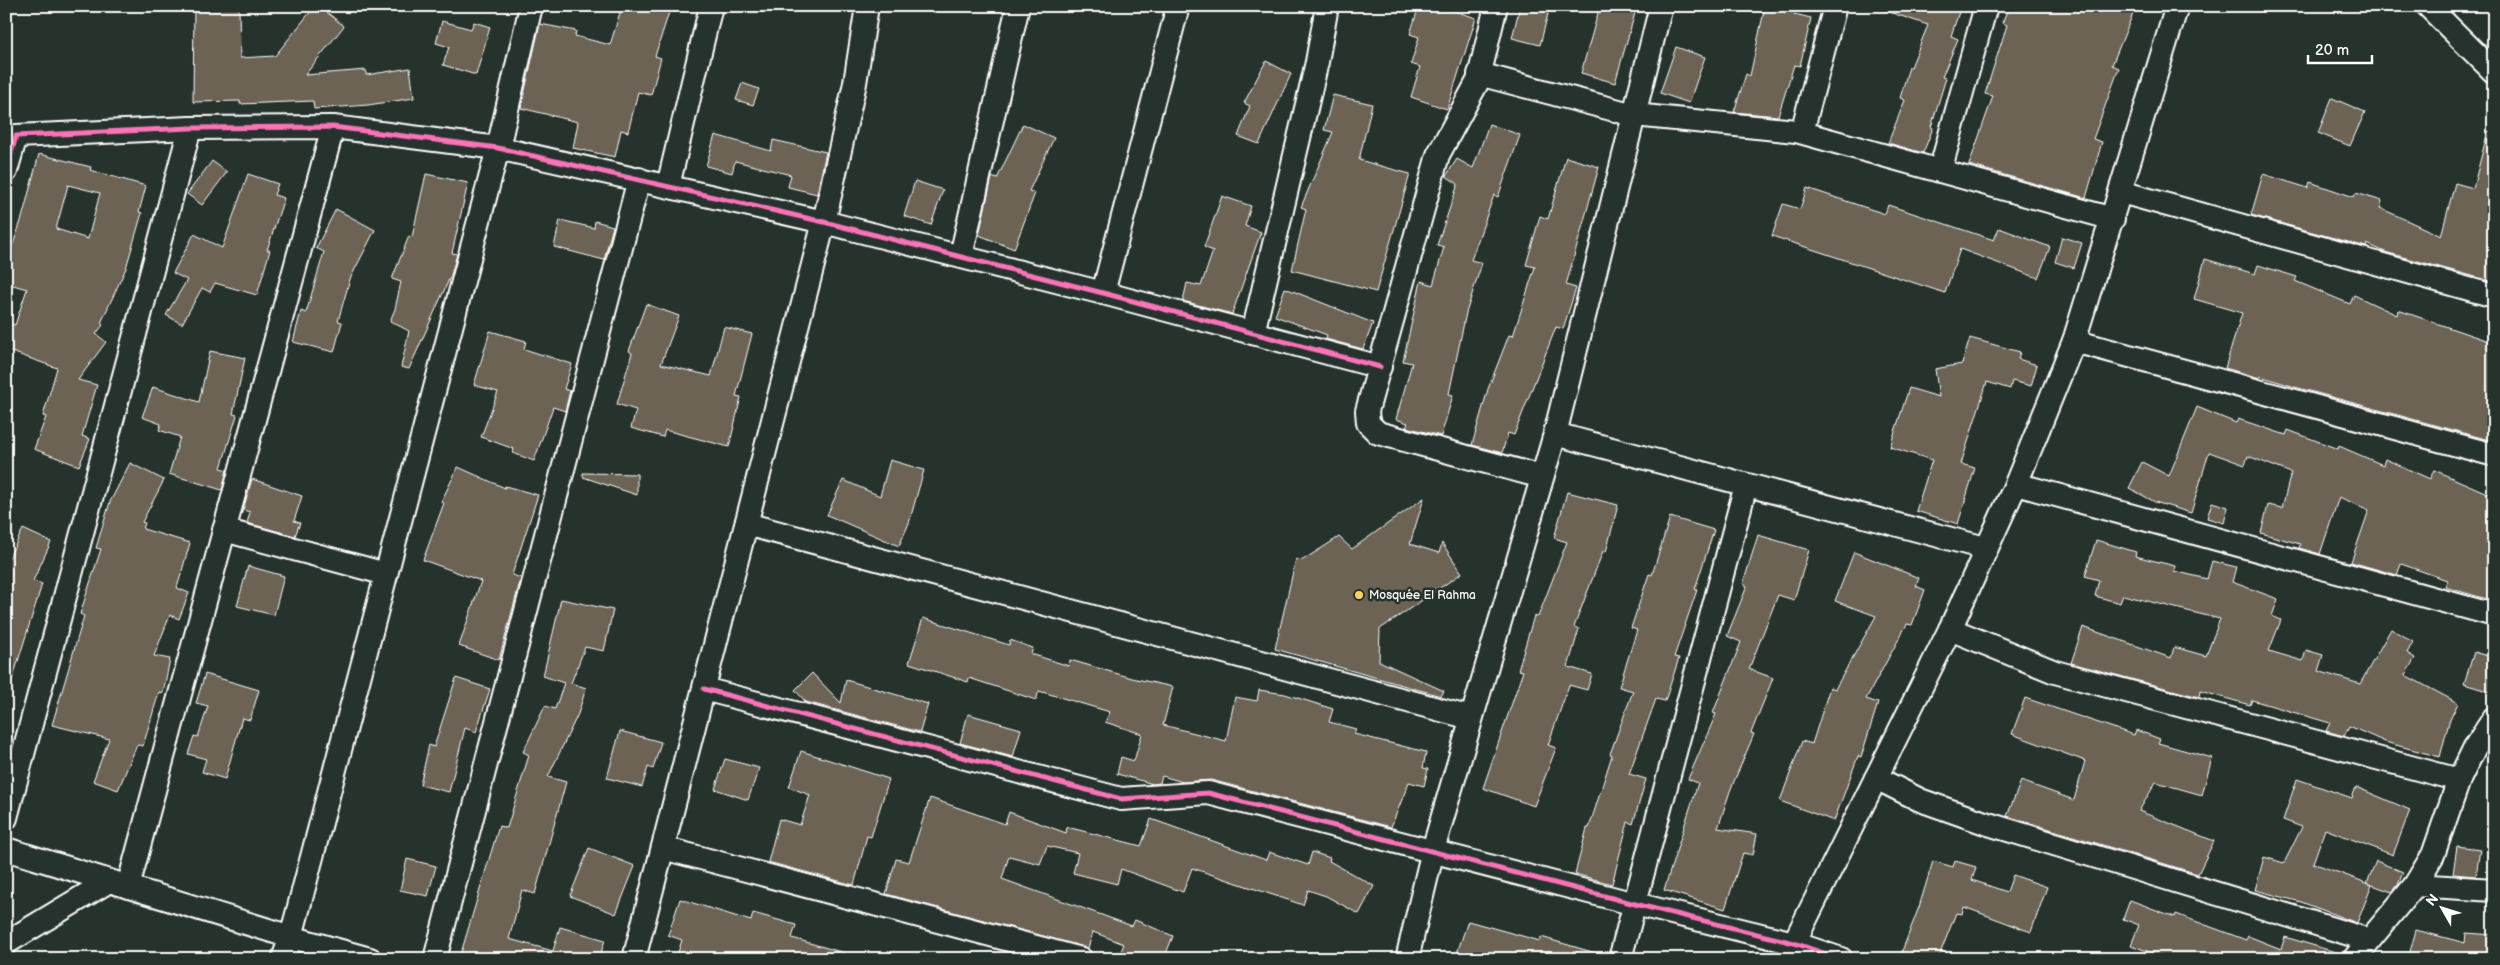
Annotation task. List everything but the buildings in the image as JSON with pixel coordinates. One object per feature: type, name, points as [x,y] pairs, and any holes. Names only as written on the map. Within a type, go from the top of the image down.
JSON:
[{"type":"street","points":[[283,959],[291,937],[498,148],[531,6]]},
{"type":"street","points":[[668,186],[711,6]]},
{"type":"street","points":[[634,959],[824,222],[855,83],[867,6]]},
{"type":"street","points":[[961,256],[1018,6]]},
{"type":"street","points":[[1103,292],[1178,6]]},
{"type":"street","points":[[1253,333],[1317,62],[1327,6]]},
{"type":"street","points":[[1496,6],[1479,74],[1438,155],[1368,411],[1368,423],[1378,433],[1542,477]]},
{"type":"street","points":[[1407,959],[1433,850],[1555,434],[1661,6]]},
{"type":"street","points":[[1802,132],[1835,6]]},
{"type":"street","points":[[1940,171],[1986,6]]},
{"type":"street","points":[[1794,943],[1950,629],[1985,548],[2016,484],[2074,341],[2177,6]]},
{"type":"street","points":[[2428,6],[2494,72]]},
{"type":"street","points":[[1479,74],[1634,115],[1802,132],[2113,219]]},
{"type":"street","points":[[6,943],[119,884],[224,530],[333,127]]},
{"type":"street","points":[[6,171],[16,136],[190,128],[333,127],[498,148],[824,222],[961,256],[1103,292],[1380,367]]},
{"type":"street","points":[[6,818],[190,128]]},
{"type":"street","points":[[435,959],[638,179]]},
{"type":"street","points":[[2121,192],[2494,296]]},
{"type":"street","points":[[2074,341],[2494,455]]},
{"type":"street","points":[[1555,434],[1985,548]]},
{"type":"street","points":[[1620,959],[1746,484]]},
{"type":"street","points":[[2016,484],[2494,615]]},
{"type":"street","points":[[746,524],[1471,718]]},
{"type":"street","points":[[224,530],[386,574]]},
{"type":"street","points":[[1950,629],[2055,672],[2459,780]]},
{"type":"street","points":[[704,689],[1121,799],[1208,793],[1635,904],[1794,943],[1840,959]]},
{"type":"street","points":[[2354,959],[2415,885],[2434,855],[2459,780],[2475,747],[2494,718]]},
{"type":"street","points":[[1876,778],[1920,800],[1985,823],[2369,940]]},
{"type":"street","points":[[663,848],[1081,959]]},
{"type":"street","points":[[6,849],[291,937],[370,959]]},
{"type":"street","points":[[2415,885],[2494,890]]},
{"type":"cycle path","points":[[6,171],[16,136],[190,128],[333,127],[498,148],[824,222],[1103,293],[1380,367]]},
{"type":"cycle path","points":[[704,689],[1121,799],[1208,793],[1635,904],[1794,943],[1841,959]]},
{"type":"place","name":"Mosquée El Rahma","points":[[1359,595]]}]
